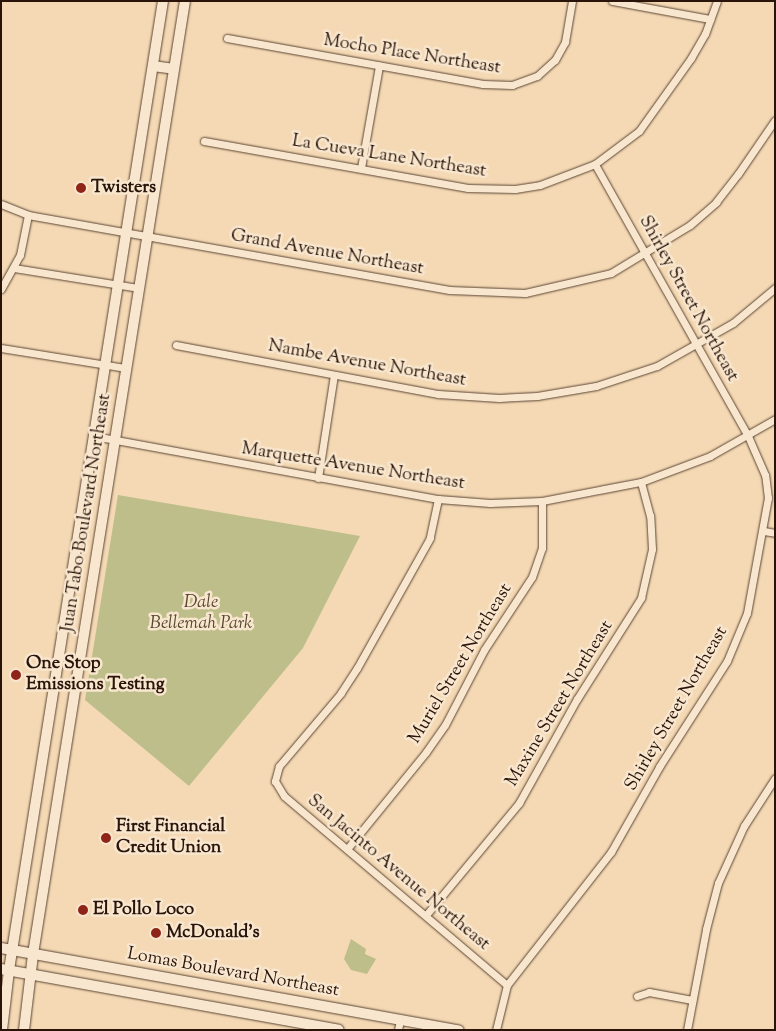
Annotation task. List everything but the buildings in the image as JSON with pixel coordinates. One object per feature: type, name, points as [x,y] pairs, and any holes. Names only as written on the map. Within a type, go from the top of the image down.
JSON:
[{"type":"main road","name":"Juan Tabo Boulevard Northeast","points":[[2,1030],[5,970],[13,950],[163,1]]},
{"type":"main road","name":"Juan Tabo Boulevard Northeast","points":[[24,1030],[33,954],[146,235],[185,1]]},
{"type":"main road","points":[[152,66],[174,69]]},
{"type":"main road","name":"Lomas Boulevard Northeast","points":[[1,948],[399,1025],[459,1030]]},
{"type":"main road","points":[[5,970],[340,1030]]},
{"type":"street","name":"Mocho Place Northeast","points":[[226,38],[497,86],[525,81],[548,68],[560,53],[572,1]]},
{"type":"street","points":[[612,1],[710,20]]},
{"type":"street","name":"La Cueva Lane Northeast","points":[[204,141],[468,188],[507,189],[540,185],[595,164],[629,141],[654,114],[691,58],[710,20],[717,1]]},
{"type":"street","points":[[361,168],[379,66]]},
{"type":"street","points":[[645,255],[690,225],[716,202],[775,120]]},
{"type":"street","name":"Shirley Street Northeast","points":[[496,1030],[506,985],[611,852],[659,767],[727,661],[747,613],[764,531],[767,486],[748,436],[595,164]]},
{"type":"street","name":"Grand Avenue Northeast","points":[[1,204],[28,215],[471,293],[525,293],[552,289],[611,273],[645,255]]},
{"type":"street","points":[[1,289],[20,254],[28,215]]},
{"type":"street","points":[[14,268],[139,288]]},
{"type":"street","name":"Nambe Avenue Northeast","points":[[176,345],[334,375],[461,396],[536,396],[627,377],[696,346],[733,323],[775,288]]},
{"type":"street","points":[[1,348],[126,368]]},
{"type":"street","points":[[318,478],[334,375]]},
{"type":"street","name":"Marquette Avenue Northeast","points":[[94,436],[438,499],[490,503],[542,501],[641,482],[710,456],[775,419]]},
{"type":"street","name":"Maxine Street Northeast","points":[[426,915],[519,803],[578,699],[641,598],[652,549],[650,516],[641,482]]},
{"type":"street","name":"San Jacinto Avenue Northeast","points":[[438,499],[430,538],[357,668],[342,693],[279,766],[275,781],[284,796],[506,985]]},
{"type":"street","name":"Muriel Street Northeast","points":[[347,849],[426,752],[445,725],[484,650],[532,577],[542,548],[542,501]]},
{"type":"street","points":[[764,531],[775,533]]},
{"type":"street","points":[[687,1030],[706,929],[718,883],[744,826],[775,778]]},
{"type":"street","points":[[636,996],[649,992],[692,1000]]},
{"type":"green space","name":"Dale Bellemah Park","points":[[118,495],[360,536],[303,648],[189,786],[85,700]]},
{"type":"green space","points":[[351,939],[366,949],[365,954],[376,959],[367,974],[351,970],[344,959]]},
{"type":"place","name":"Twisters","points":[[81,188]]},
{"type":"place","name":"One Stop Emissions Testing","points":[[16,675]]},
{"type":"place","name":"First Financial Credit Union","points":[[106,838]]},
{"type":"place","name":"El Pollo Loco","points":[[83,910]]},
{"type":"place","name":"McDonald's","points":[[156,933]]}]
